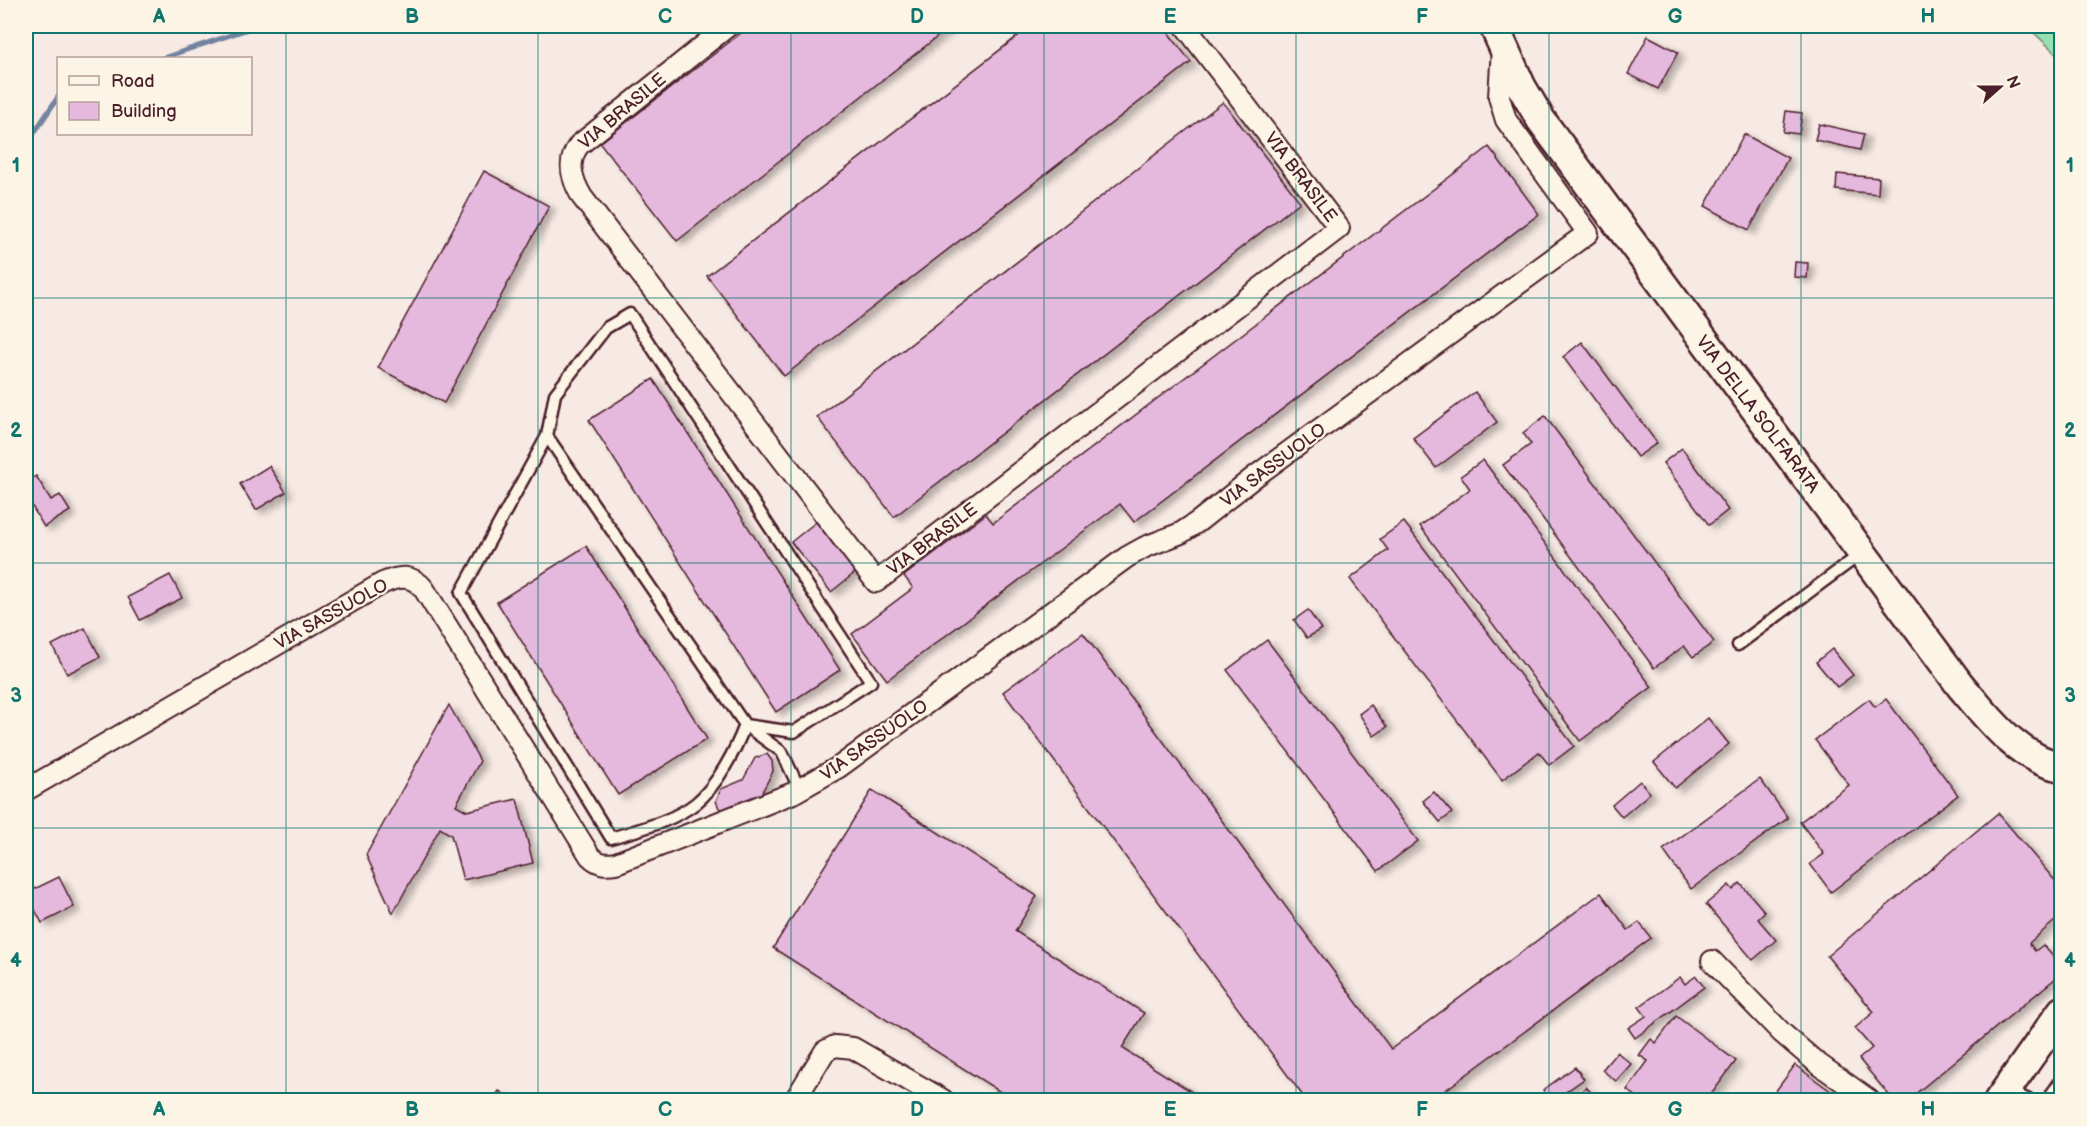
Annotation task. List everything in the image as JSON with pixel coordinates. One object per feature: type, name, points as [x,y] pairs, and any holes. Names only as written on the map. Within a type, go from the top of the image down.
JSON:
[{"type":"main road","name":"VIA DELLA SOLFARATA","points":[[1498,37],[1540,120],[1960,685],[1996,727],[2019,747],[2045,762],[2061,767]]},
{"type":"main road","points":[[2012,1097],[2061,1011]]},
{"type":"street","name":"VIA BRASILE","points":[[728,26],[583,141],[572,155],[573,178],[582,197],[876,582],[1339,228],[1185,26]]},
{"type":"street","name":"VIA SASSUOLO","points":[[26,790],[383,583],[407,577],[417,581],[424,589],[590,856],[597,862],[616,863],[800,790],[839,767],[1127,558],[1145,547],[1181,533],[1199,521],[1253,478],[1588,233],[1506,120],[1499,97],[1498,37]]},
{"type":"street","points":[[1712,961],[1782,1034],[1869,1101]]},
{"type":"street","points":[[795,1101],[825,1051],[835,1046],[853,1048],[943,1101]]},
{"type":"lane","points":[[630,314],[871,682],[794,732],[745,725],[734,753],[697,802],[657,824],[611,838],[462,593],[547,436],[555,394],[606,328],[630,314]]},
{"type":"lane","points":[[547,436],[745,725],[782,752],[800,790]]},
{"type":"lane","points":[[1738,645],[1862,553]]},
{"type":"lane","points":[[2052,1101],[2050,1096],[2061,1079]]},
{"type":"green space","points":[[2032,26],[2061,26],[2061,58],[2032,31]]},
{"type":"building","points":[[750,26],[951,26],[677,241],[600,143]]},
{"type":"building","points":[[1031,26],[1163,26],[1191,62],[784,376],[707,276]]},
{"type":"building","points":[[1648,36],[1678,52],[1658,89],[1628,74]]},
{"type":"building","points":[[1223,102],[1300,202],[894,517],[817,417]]},
{"type":"building","points":[[1786,111],[1802,113],[1799,134],[1783,132]]},
{"type":"building","points":[[1819,124],[1864,134],[1860,150],[1815,140]]},
{"type":"building","points":[[1744,134],[1788,158],[1749,230],[1705,206]]},
{"type":"building","points":[[1489,147],[1539,214],[1134,522],[1120,504],[887,680],[852,634],[913,588],[904,576],[986,514],[993,523]]},
{"type":"building","points":[[484,171],[549,206],[444,403],[378,368]]},
{"type":"building","points":[[1837,174],[1879,178],[1878,194],[1836,190]]},
{"type":"building","points":[[1795,262],[1808,263],[1807,278],[1794,277]]},
{"type":"building","points":[[1582,342],[1657,443],[1637,457],[1563,357]]},
{"type":"building","points":[[653,379],[840,670],[776,712],[589,420]]},
{"type":"building","points":[[1475,392],[1497,422],[1436,468],[1413,438]]},
{"type":"building","points":[[1545,416],[1714,642],[1693,657],[1684,646],[1654,668],[1503,465],[1531,444],[1523,433]]},
{"type":"building","points":[[1682,448],[1728,510],[1709,525],[1663,463]]},
{"type":"building","points":[[1483,460],[1652,687],[1580,741],[1420,526],[1470,489],[1461,476]]},
{"type":"building","points":[[269,466],[286,492],[256,510],[240,484]]},
{"type":"building","points":[[36,476],[51,500],[60,495],[70,511],[44,527],[26,496],[26,482]]},
{"type":"building","points":[[816,522],[856,572],[831,592],[791,542]]},
{"type":"building","points":[[1404,522],[1574,746],[1549,765],[1539,752],[1502,780],[1350,579],[1388,550],[1380,539]]},
{"type":"building","points":[[586,546],[707,739],[618,795],[497,602]]},
{"type":"building","points":[[170,575],[182,598],[140,620],[128,597]]},
{"type":"building","points":[[1308,610],[1321,629],[1307,638],[1294,620]]},
{"type":"building","points":[[85,628],[100,657],[67,674],[52,645]]},
{"type":"building","points":[[1083,633],[1391,1049],[1601,893],[1628,930],[1639,922],[1651,938],[1432,1100],[1306,1100],[1003,692]]},
{"type":"building","points":[[1267,640],[1418,841],[1378,871],[1227,670]]},
{"type":"building","points":[[1832,649],[1853,675],[1837,687],[1816,662]]},
{"type":"building","points":[[1869,699],[1875,707],[1886,699],[1958,795],[1831,892],[1810,864],[1824,854],[1800,822],[1849,785],[1815,740]]},
{"type":"building","points":[[449,705],[480,761],[456,805],[467,811],[517,799],[533,863],[463,880],[451,835],[440,828],[393,913],[366,855]]},
{"type":"building","points":[[1371,705],[1387,727],[1374,736],[1359,714]]},
{"type":"building","points":[[1708,718],[1729,744],[1675,788],[1654,762]]},
{"type":"building","points":[[767,754],[772,761],[773,771],[759,798],[726,811],[719,808],[716,801],[721,789],[743,780],[755,758]]},
{"type":"building","points":[[1760,779],[1788,818],[1691,889],[1663,850]]},
{"type":"building","points":[[1640,781],[1650,793],[1622,817],[1612,805]]},
{"type":"building","points":[[872,790],[1037,896],[1015,931],[1144,1013],[1122,1048],[1205,1100],[1013,1100],[773,948]]},
{"type":"building","points":[[1434,792],[1452,813],[1440,822],[1423,801]]},
{"type":"building","points":[[1998,813],[2062,889],[2062,915],[2029,943],[2035,951],[2043,945],[2062,967],[2062,973],[1908,1100],[1893,1100],[1859,1059],[1872,1048],[1855,1028],[1874,1012],[1827,956]]},
{"type":"building","points":[[59,877],[74,907],[42,923],[26,893]]},
{"type":"building","points":[[1740,883],[1765,912],[1758,919],[1776,940],[1753,960],[1706,904],[1729,885],[1733,890]]},
{"type":"building","points":[[1696,976],[1704,987],[1635,1038],[1628,1028],[1646,1016],[1639,1007],[1680,977],[1685,984]]},
{"type":"building","points":[[1676,1016],[1736,1061],[1707,1100],[1642,1100],[1627,1090],[1648,1061],[1639,1055],[1651,1039],[1656,1043]]},
{"type":"building","points":[[1617,1052],[1631,1064],[1616,1081],[1602,1070]]},
{"type":"building","points":[[1795,1065],[1843,1100],[1769,1100]]},
{"type":"building","points":[[1575,1067],[1584,1079],[1554,1100],[1550,1100],[1543,1090]]},
{"type":"building","points":[[1586,1087],[1599,1100],[1572,1100]]},
{"type":"building","points":[[499,1091],[513,1100],[493,1100]]},
{"type":"waterway","points":[[166,57],[257,26]]},
{"type":"waterway","points":[[26,145],[57,98]]}]
